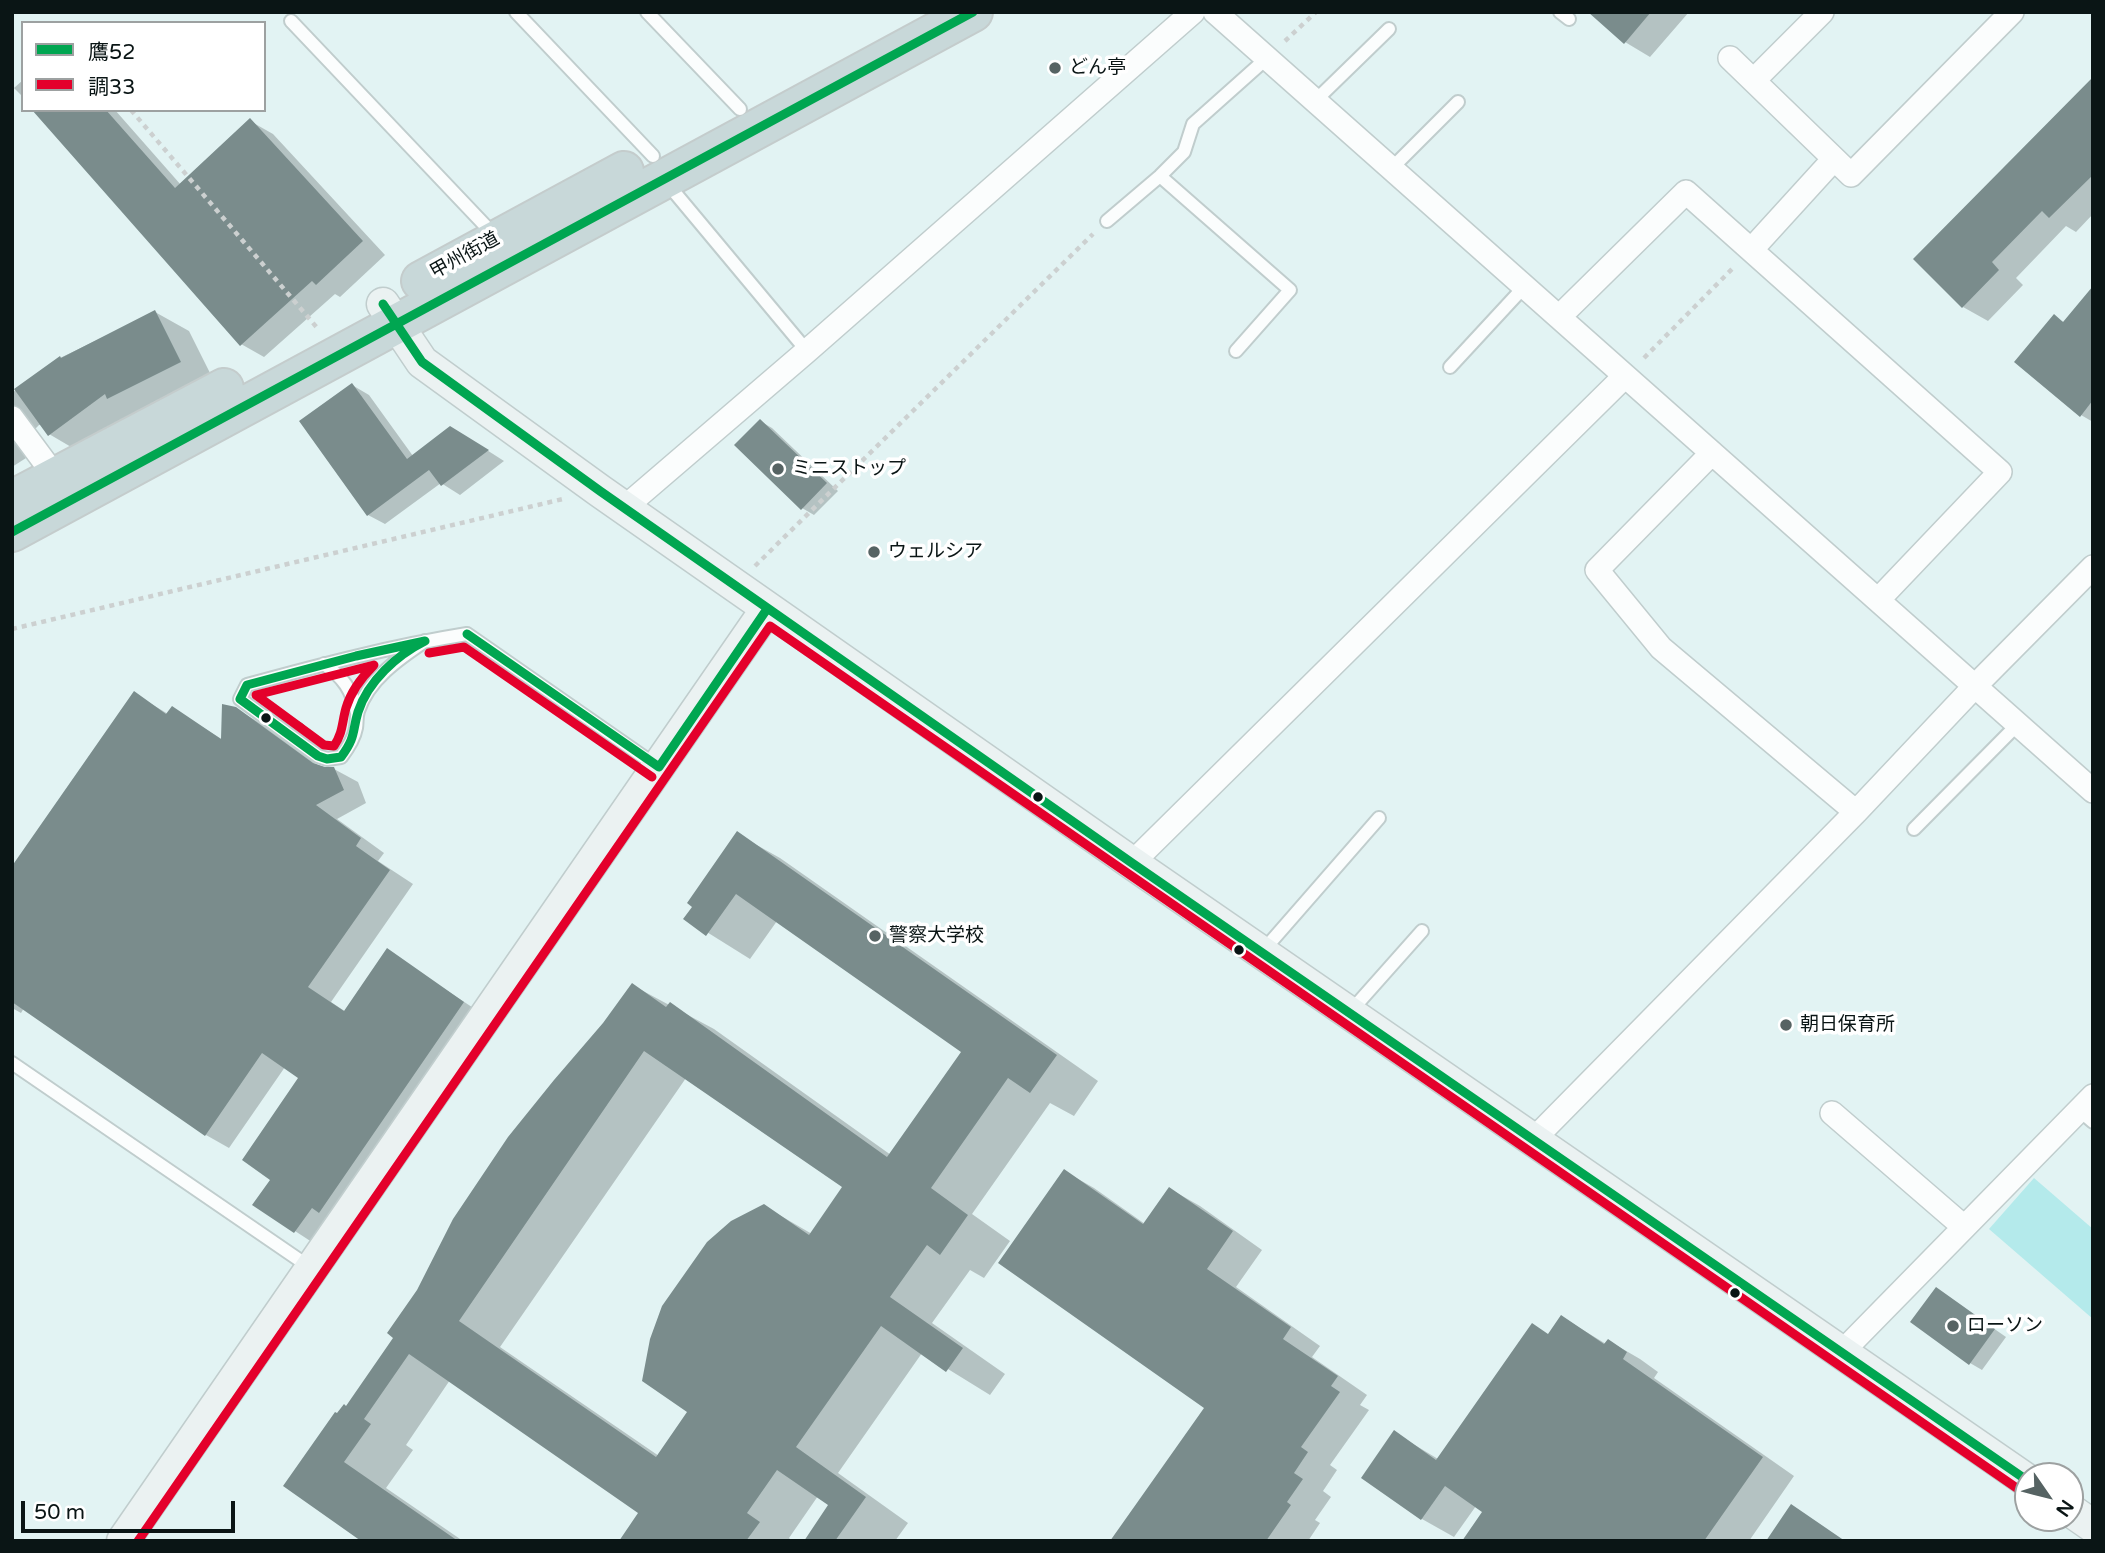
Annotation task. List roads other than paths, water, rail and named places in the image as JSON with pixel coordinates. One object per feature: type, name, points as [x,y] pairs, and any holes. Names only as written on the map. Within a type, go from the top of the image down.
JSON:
[{"type":"highway","name":"甲州街道","points":[[12,500],[325,336],[390,314],[497,238],[658,168],[740,109],[917,12]]},
{"type":"highway","name":"甲州街道","points":[[12,532],[390,314],[658,168],[974,12]]},
{"type":"street","points":[[612,499],[807,351],[1193,12]]},
{"type":"street","points":[[1215,12],[2093,791]]},
{"type":"street","points":[[1754,80],[1822,12]]},
{"type":"street","points":[[1730,58],[1851,175],[2012,12]]},
{"type":"street","points":[[1752,249],[1834,159]]},
{"type":"street","points":[[1559,317],[1686,192],[1752,249],[2000,472],[1878,600]]},
{"type":"street","points":[[390,314],[422,362],[734,586],[2014,1471]]},
{"type":"street","points":[[1132,863],[1625,376]]},
{"type":"street","points":[[12,418],[55,476]]},
{"type":"street","points":[[1712,453],[1597,570],[1661,648],[1856,812]]},
{"type":"street","points":[[1533,1140],[2093,567]]},
{"type":"street","points":[[124,1541],[767,609]]},
{"type":"street","points":[[1843,1351],[1964,1227],[2088,1109]]},
{"type":"street","points":[[1832,1113],[1964,1227]]},
{"type":"lane","points":[[516,12],[658,168],[807,351]]},
{"type":"lane","points":[[647,12],[740,109]]},
{"type":"lane","points":[[291,21],[497,238]]},
{"type":"lane","points":[[1315,101],[1389,29]]},
{"type":"lane","points":[[1107,220],[1160,176],[1184,152],[1193,124],[1267,58]]},
{"type":"lane","points":[[1391,169],[1458,102]]},
{"type":"lane","points":[[1160,176],[1290,290],[1236,351]]},
{"type":"lane","points":[[1450,367],[1524,287]]},
{"type":"lane","points":[[324,664],[337,673],[352,692],[357,713],[356,728],[350,745],[341,757],[327,759],[318,756],[240,699],[247,685],[324,664],[467,634],[659,767]]},
{"type":"lane","points":[[357,713],[368,691],[383,673],[399,658],[425,641]]},
{"type":"lane","points":[[1914,830],[2018,724]]},
{"type":"lane","points":[[1262,952],[1379,818]]},
{"type":"lane","points":[[1350,1012],[1422,931]]},
{"type":"lane","points":[[12,1063],[311,1268]]},
{"type":"place","name":"どん亭","points":[[1055,68]]},
{"type":"place","name":"ミニストップ","points":[[778,469]]},
{"type":"place","name":"ウェルシア","points":[[874,552]]},
{"type":"place","name":"警察大学校","points":[[875,936]]},
{"type":"place","name":"朝日保育所","points":[[1786,1025]]},
{"type":"place","name":"ローソン","points":[[1953,1326]]}]
